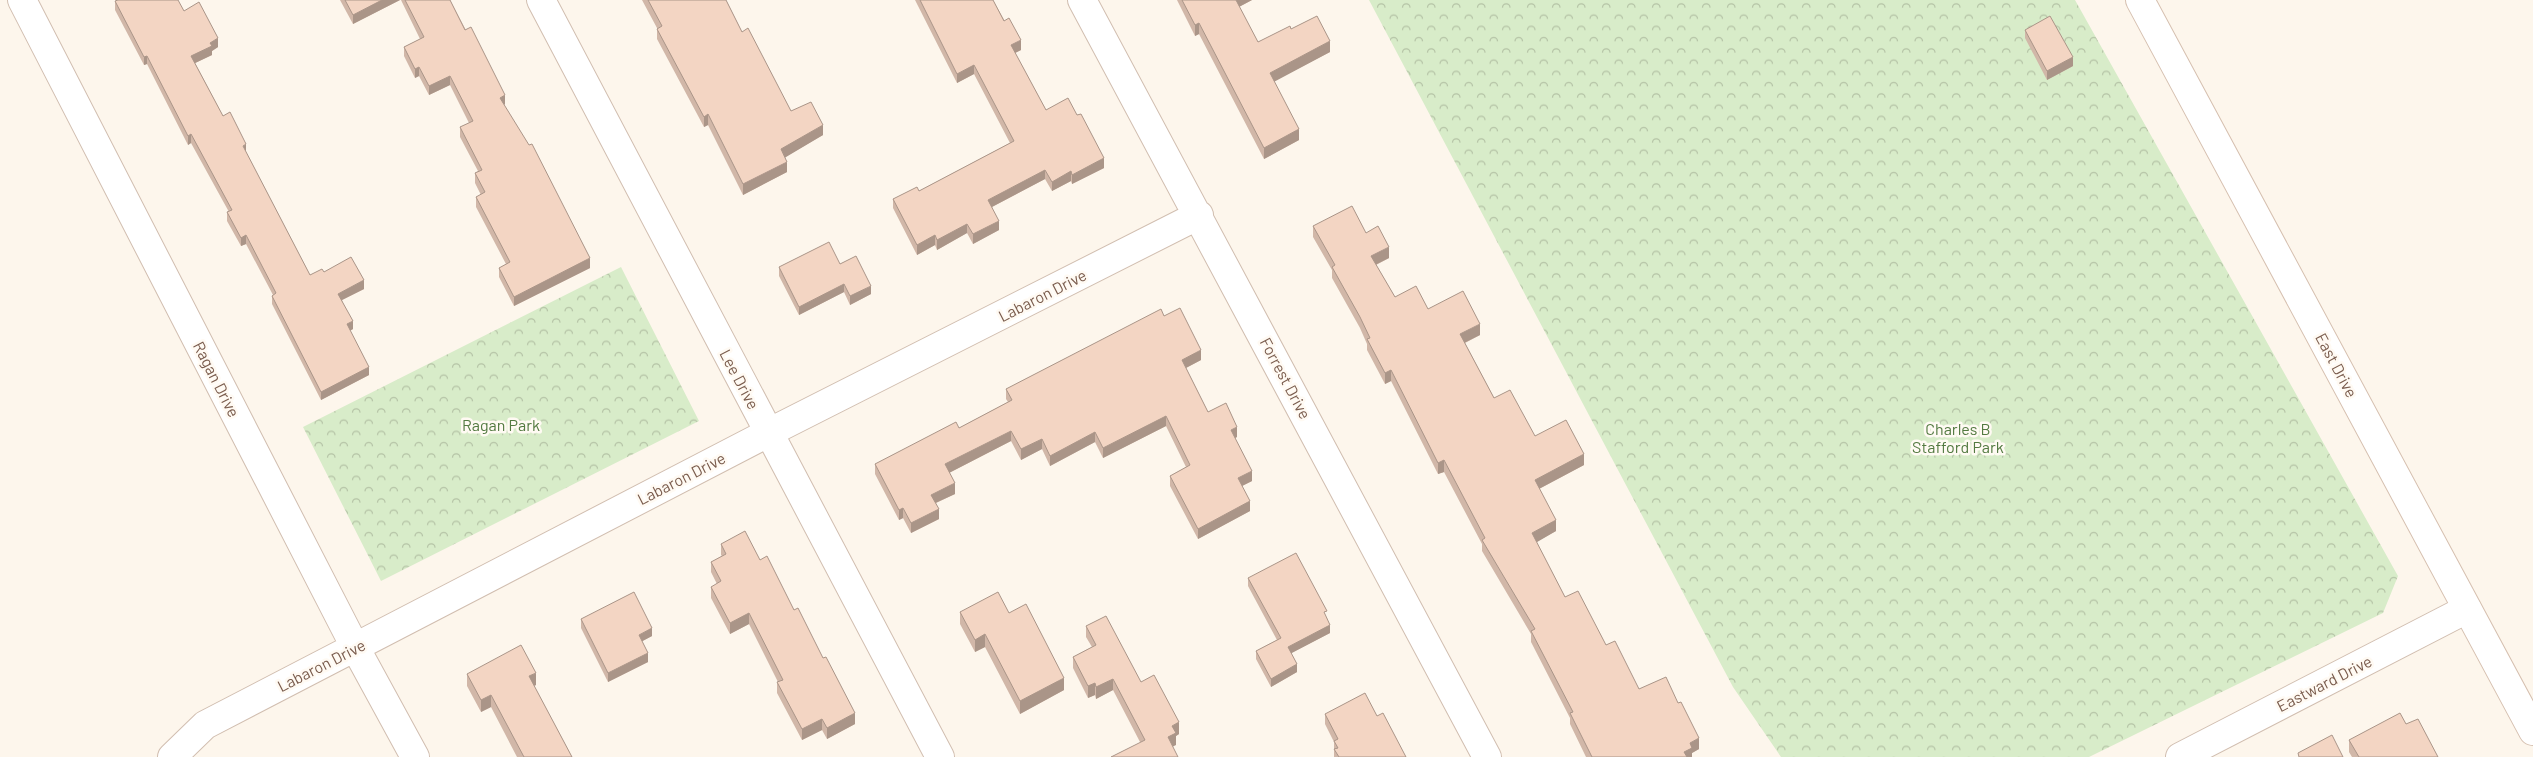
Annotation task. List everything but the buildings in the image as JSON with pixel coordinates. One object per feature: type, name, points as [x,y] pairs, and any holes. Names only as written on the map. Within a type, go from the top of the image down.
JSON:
[{"type":"street","name":"Ragan Drive","points":[[22,0],[355,647],[415,757]]},
{"type":"street","name":"Lee Drive","points":[[542,0],[940,757]]},
{"type":"street","name":"Forrest Drive","points":[[1082,0],[1199,215],[1487,757]]},
{"type":"street","name":"East Drive","points":[[2140,0],[2533,731]]},
{"type":"street","name":"Labaron Drive","points":[[172,757],[205,725],[768,433],[1199,215]]},
{"type":"street","name":"Eastward Drive","points":[[2180,757],[2467,609]]},
{"type":"green space","name":"Charles B Stafford Park","points":[[1369,0],[2075,0],[2398,576],[2383,613],[2089,757],[1781,757],[1733,687]]},
{"type":"green space","name":"Ragan Park","points":[[621,267],[699,421],[381,581],[303,427]]}]
